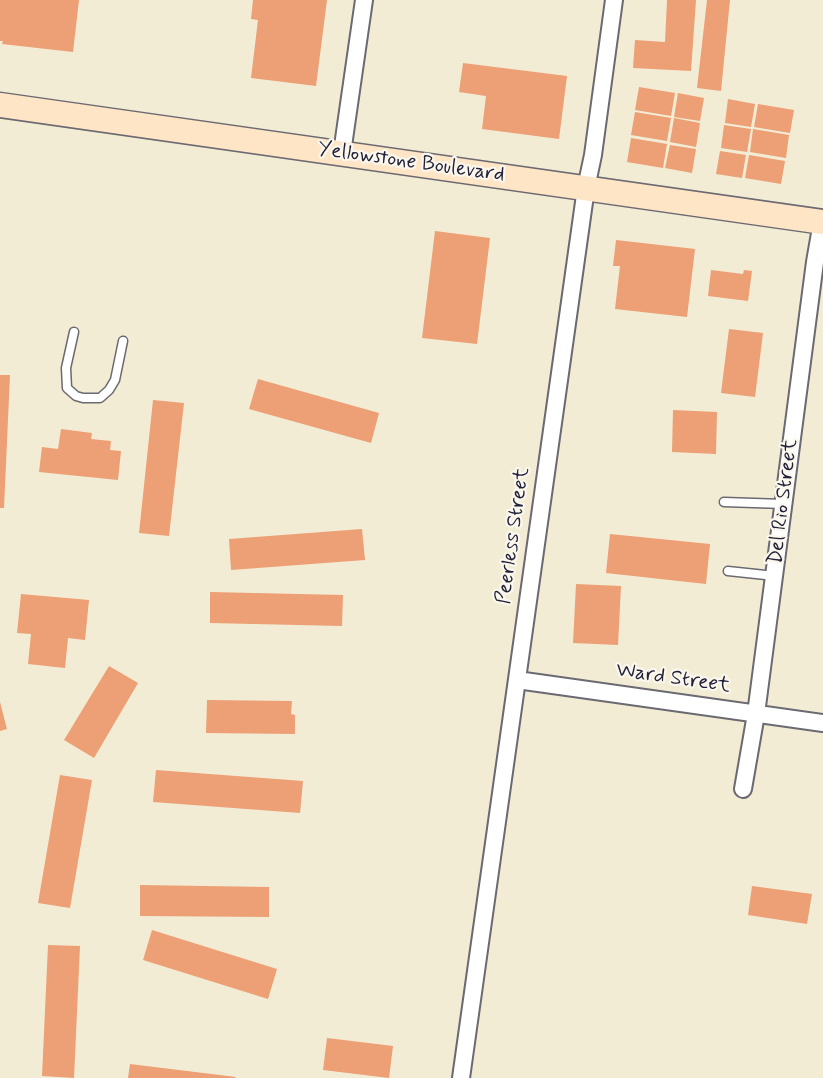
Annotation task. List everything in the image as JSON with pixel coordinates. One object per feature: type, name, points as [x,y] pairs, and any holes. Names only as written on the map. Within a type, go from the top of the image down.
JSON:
[{"type":"street","points":[[342,153],[364,0]]},
{"type":"street","name":"Peerless Street","points":[[461,1078],[614,0]]},
{"type":"street","name":"Yellowstone Boulevard","points":[[0,105],[823,220]]},
{"type":"street","name":"Del Rio Street","points":[[743,789],[756,714],[823,220]]},
{"type":"street","name":"Ward Street","points":[[517,680],[823,723]]},
{"type":"lane","points":[[74,332],[66,368],[67,387],[76,396],[83,398],[100,398],[116,380],[123,340]]},
{"type":"lane","points":[[723,502],[784,504]]},
{"type":"lane","points":[[728,571],[774,576]]},
{"type":"building","points":[[0,0],[79,0],[73,52],[2,44],[3,41],[0,41]]},
{"type":"building","points":[[253,0],[327,0],[316,86],[251,78],[258,20],[251,19]]},
{"type":"building","points":[[667,0],[696,0],[691,71],[633,68],[635,40],[665,42]]},
{"type":"building","points":[[707,0],[730,0],[721,91],[697,88]]},
{"type":"building","points":[[463,63],[567,76],[559,139],[482,129],[486,96],[459,92]]},
{"type":"building","points":[[639,87],[675,93],[671,116],[635,110]]},
{"type":"building","points":[[678,93],[704,98],[700,121],[674,117]]},
{"type":"building","points":[[728,99],[755,104],[751,127],[725,123]]},
{"type":"building","points":[[758,104],[794,110],[790,133],[754,127]]},
{"type":"building","points":[[635,112],[671,118],[667,141],[631,135]]},
{"type":"building","points":[[674,118],[700,123],[696,147],[670,142]]},
{"type":"building","points":[[724,125],[751,129],[747,152],[721,148]]},
{"type":"building","points":[[753,129],[789,135],[786,158],[750,152]]},
{"type":"building","points":[[631,138],[667,144],[663,168],[627,162]]},
{"type":"building","points":[[670,145],[696,149],[692,173],[665,168]]},
{"type":"building","points":[[720,151],[746,155],[742,178],[716,174]]},
{"type":"building","points":[[749,155],[785,161],[781,184],[745,178]]},
{"type":"building","points":[[435,231],[490,238],[477,344],[422,338]]},
{"type":"building","points":[[616,240],[695,249],[687,317],[615,309],[620,266],[613,266]]},
{"type":"building","points":[[711,270],[743,274],[744,270],[752,271],[748,301],[708,296]]},
{"type":"building","points":[[729,329],[763,333],[755,397],[721,393]]},
{"type":"building","points":[[0,375],[10,375],[4,508],[0,508]]},
{"type":"building","points":[[258,379],[379,413],[371,443],[249,409]]},
{"type":"building","points":[[153,400],[184,403],[169,536],[139,533]]},
{"type":"building","points":[[673,410],[717,412],[716,454],[672,452]]},
{"type":"building","points":[[61,429],[92,433],[91,439],[111,441],[110,450],[121,451],[118,480],[39,472],[42,447],[58,449]]},
{"type":"building","points":[[362,529],[365,560],[231,570],[229,539]]},
{"type":"building","points":[[610,534],[710,544],[706,584],[606,573]]},
{"type":"building","points":[[576,584],[621,586],[618,645],[573,643]]},
{"type":"building","points":[[210,592],[343,595],[342,626],[210,623]]},
{"type":"building","points":[[21,594],[89,600],[85,640],[68,638],[65,668],[28,664],[31,634],[17,633]]},
{"type":"building","points":[[109,666],[138,683],[94,758],[64,740]]},
{"type":"building","points":[[207,700],[292,701],[291,714],[295,715],[295,734],[206,733]]},
{"type":"building","points":[[0,702],[7,729],[0,731]]},
{"type":"building","points":[[156,770],[303,781],[300,813],[153,802]]},
{"type":"building","points":[[60,775],[92,780],[70,908],[38,903]]},
{"type":"building","points":[[140,885],[269,887],[269,917],[140,916]]},
{"type":"building","points":[[752,886],[812,894],[807,924],[748,915]]},
{"type":"building","points":[[152,930],[277,969],[268,999],[143,960]]},
{"type":"building","points":[[48,945],[80,946],[74,1078],[42,1076]]},
{"type":"building","points":[[327,1038],[393,1046],[389,1078],[323,1070]]},
{"type":"building","points":[[130,1064],[236,1077],[128,1078]]}]
